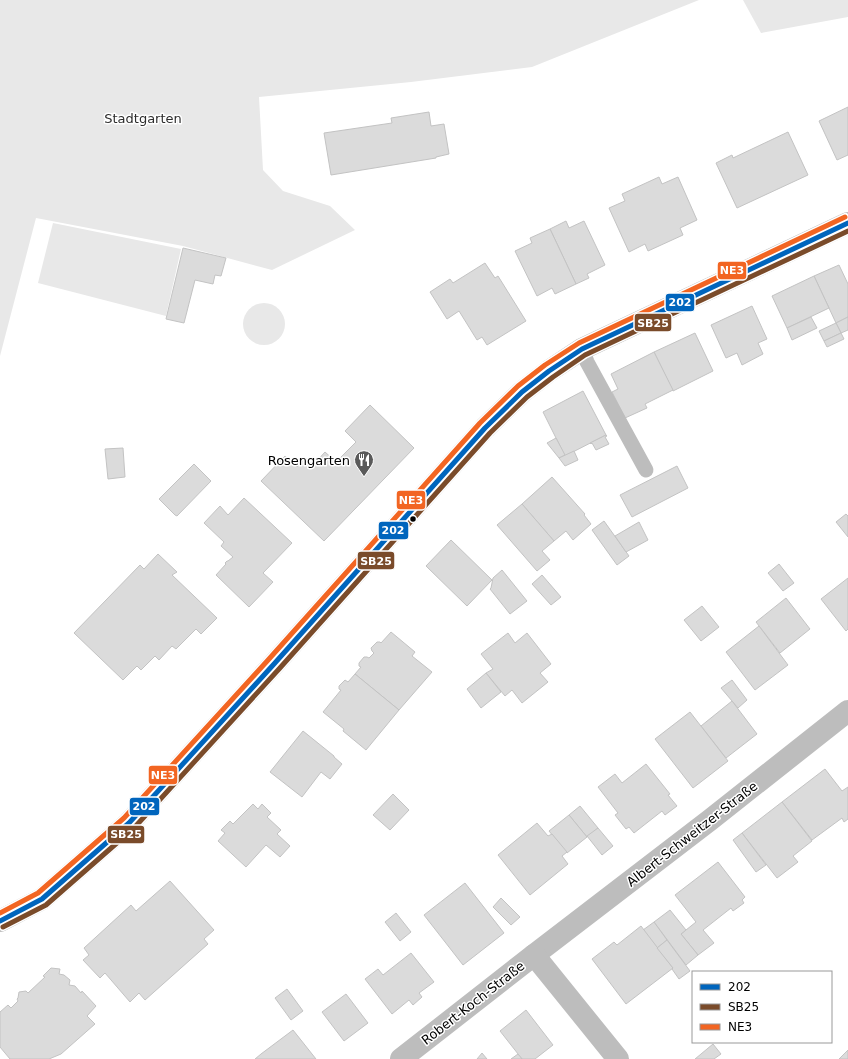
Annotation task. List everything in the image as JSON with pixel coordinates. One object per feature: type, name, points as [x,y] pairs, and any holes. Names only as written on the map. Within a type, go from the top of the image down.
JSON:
[{"type":"main road","points":[[0,921],[42,899],[129,822],[274,664],[485,428],[522,392],[549,371],[582,349],[848,223]]},
{"type":"street","name":"Albert-Schweitzer-Straße","points":[[534,955],[710,820],[848,711]]},
{"type":"street","name":"Robert-Koch-Straße","points":[[401,1059],[534,955],[618,1059]]},
{"type":"lane","points":[[582,349],[587,362],[646,470]]},
{"type":"green space","name":"Stadtgarten","points":[[0,0],[699,0],[532,67],[411,82],[259,97],[263,170],[283,191],[330,206],[355,230],[272,270],[183,246],[36,218],[0,356]]},
{"type":"green space","points":[[743,0],[848,0],[848,17],[761,33]]},
{"type":"green space","points":[[53,223],[181,249],[166,316],[38,283]]},
{"type":"green space","points":[[260,303],[268,303],[276,306],[282,312],[285,324],[282,336],[276,342],[268,345],[260,345],[252,342],[246,336],[243,328],[243,320],[246,312],[252,306]]},
{"type":"building","points":[[848,107],[848,155],[837,160],[819,121]]},
{"type":"building","points":[[429,112],[431,126],[444,124],[449,154],[436,158],[331,175],[324,133],[392,123],[391,118]]},
{"type":"building","points":[[788,132],[808,175],[737,208],[716,163],[732,155],[733,158]]},
{"type":"building","points":[[659,177],[662,184],[678,177],[697,220],[680,228],[683,235],[648,251],[645,244],[629,252],[609,208],[625,201],[622,194]]},
{"type":"building","points":[[566,221],[569,228],[584,221],[605,265],[587,274],[589,278],[576,284],[550,229]]},
{"type":"building","points":[[550,229],[576,284],[555,294],[552,288],[537,296],[515,251],[532,243],[530,238]]},
{"type":"building","points":[[183,248],[226,258],[221,276],[215,275],[213,284],[195,280],[184,323],[166,319]]},
{"type":"building","points":[[485,263],[495,278],[498,276],[526,321],[487,345],[482,337],[477,340],[459,311],[447,319],[430,292],[450,279],[453,283]]},
{"type":"building","points":[[839,265],[848,284],[848,317],[836,323],[814,276]]},
{"type":"building","points":[[814,276],[829,308],[787,328],[772,296]]},
{"type":"building","points":[[752,306],[767,339],[758,343],[763,354],[742,365],[737,353],[726,358],[711,325]]},
{"type":"building","points":[[811,317],[817,328],[792,340],[787,328]]},
{"type":"building","points":[[848,317],[848,330],[841,333],[836,323]]},
{"type":"building","points":[[836,323],[841,333],[824,341],[819,331]]},
{"type":"building","points":[[695,333],[713,371],[673,391],[654,352]]},
{"type":"building","points":[[841,333],[844,339],[827,347],[824,341]]},
{"type":"building","points":[[654,352],[673,390],[645,404],[647,408],[625,418],[612,392],[618,389],[611,374]]},
{"type":"building","points":[[583,391],[606,435],[565,456],[543,412]]},
{"type":"building","points":[[370,405],[414,448],[324,541],[261,481],[285,456],[297,467],[306,458],[313,465],[325,452],[336,462],[356,442],[345,431]]},
{"type":"building","points":[[606,435],[607,436],[605,437],[609,444],[596,450],[592,443],[590,443]]},
{"type":"building","points":[[556,438],[565,455],[559,458],[547,443]]},
{"type":"building","points":[[123,448],[125,477],[108,479],[105,449]]},
{"type":"building","points":[[574,451],[578,460],[565,466],[559,458]]},
{"type":"building","points":[[194,464],[211,481],[177,516],[159,499]]},
{"type":"building","points":[[677,466],[688,488],[632,517],[620,495]]},
{"type":"building","points":[[552,477],[585,514],[584,515],[591,524],[573,540],[566,531],[554,541],[522,504]]},
{"type":"building","points":[[244,498],[292,543],[263,573],[273,582],[249,607],[216,575],[226,564],[225,563],[233,557],[221,546],[224,542],[204,523],[220,506],[228,515]]},
{"type":"building","points":[[522,504],[554,541],[542,551],[550,560],[537,571],[497,525]]},
{"type":"building","points":[[846,514],[848,516],[848,537],[836,522]]},
{"type":"building","points":[[604,521],[629,556],[617,565],[592,530]]},
{"type":"building","points":[[639,522],[648,540],[626,552],[615,536]]},
{"type":"building","points":[[451,540],[492,580],[467,606],[426,566]]},
{"type":"building","points":[[158,554],[177,572],[172,575],[217,618],[201,634],[196,629],[176,649],[172,646],[159,660],[155,656],[141,670],[137,666],[123,680],[74,633],[140,565],[144,569]]},
{"type":"building","points":[[779,564],[794,583],[783,591],[768,573]]},
{"type":"building","points":[[502,570],[527,601],[510,614],[490,589],[493,578]]},
{"type":"building","points":[[542,575],[561,597],[551,605],[532,584]]},
{"type":"building","points":[[848,578],[848,629],[846,631],[821,599]]},
{"type":"building","points":[[786,598],[810,629],[780,653],[756,622]]},
{"type":"building","points":[[702,606],[719,627],[701,641],[684,620]]},
{"type":"building","points":[[759,626],[788,665],[755,690],[726,652]]},
{"type":"building","points":[[391,632],[415,652],[412,656],[432,672],[399,710],[355,674],[361,667],[359,666],[359,663],[364,657],[369,658],[374,653],[371,648],[377,642],[381,643]]},
{"type":"building","points":[[508,633],[515,643],[527,633],[551,664],[540,673],[548,682],[522,703],[512,690],[505,696],[486,673],[493,669],[481,654]]},
{"type":"building","points":[[486,673],[501,692],[481,708],[467,689]]},
{"type":"building","points":[[355,674],[399,710],[366,750],[323,712],[341,690],[339,689],[339,686],[345,680],[348,682]]},
{"type":"building","points":[[732,680],[747,700],[738,708],[721,688]]},
{"type":"building","points":[[732,701],[757,734],[726,758],[701,726]]},
{"type":"building","points":[[690,712],[728,761],[693,788],[655,739]]},
{"type":"building","points":[[303,731],[342,764],[330,779],[321,772],[302,797],[270,772]]},
{"type":"building","points":[[646,764],[670,794],[668,795],[677,806],[665,815],[662,811],[634,833],[629,827],[626,829],[615,815],[618,813],[598,787],[615,774],[622,783]]},
{"type":"building","points":[[825,769],[842,791],[848,787],[848,819],[844,822],[842,818],[812,840],[782,802]]},
{"type":"building","points":[[393,794],[409,810],[390,830],[373,815]]},
{"type":"building","points":[[782,802],[812,841],[793,856],[798,862],[777,878],[742,833]]},
{"type":"building","points":[[253,804],[258,809],[262,804],[271,813],[267,817],[281,830],[277,834],[290,846],[280,857],[266,845],[246,867],[218,841],[225,833],[221,830],[230,821],[233,824]]},
{"type":"building","points":[[580,806],[598,828],[587,837],[569,815]]},
{"type":"building","points":[[569,815],[587,837],[567,853],[549,831]]},
{"type":"building","points":[[537,823],[548,836],[552,834],[567,852],[562,856],[568,864],[530,895],[498,855]]},
{"type":"building","points":[[598,828],[613,846],[602,855],[587,836]]},
{"type":"building","points":[[742,833],[766,865],[756,872],[733,840]]},
{"type":"building","points":[[718,862],[745,897],[742,900],[744,903],[733,911],[731,908],[703,930],[714,943],[698,955],[681,934],[696,922],[675,895]]},
{"type":"building","points":[[170,881],[214,930],[204,939],[208,944],[145,1000],[139,993],[130,1002],[105,973],[100,978],[83,960],[89,955],[84,948],[131,905],[136,911]]},
{"type":"building","points":[[465,883],[504,933],[463,965],[424,915]]},
{"type":"building","points":[[501,898],[520,917],[511,925],[493,907]]},
{"type":"building","points":[[670,910],[686,930],[681,934],[698,955],[686,965],[654,922]]},
{"type":"building","points":[[396,913],[411,932],[400,941],[385,922]]},
{"type":"building","points":[[654,922],[667,940],[657,948],[643,930]]},
{"type":"building","points":[[641,926],[673,968],[626,1004],[592,959],[614,942],[617,945]]},
{"type":"building","points":[[667,940],[690,971],[679,979],[672,969],[673,968],[657,948]]},
{"type":"building","points":[[411,953],[434,982],[419,993],[422,997],[413,1005],[409,1000],[392,1014],[365,979],[378,969],[383,975]]},
{"type":"building","points":[[51,968],[60,969],[59,974],[64,975],[70,980],[69,985],[75,986],[81,993],[82,991],[96,1006],[87,1016],[95,1024],[61,1054],[49,1059],[10,1059],[0,1047],[0,1012],[8,1005],[11,1008],[18,1001],[17,999],[19,992],[26,991],[28,993],[45,977],[43,976]]},
{"type":"building","points":[[287,989],[303,1011],[291,1020],[275,998]]},
{"type":"building","points":[[346,994],[368,1023],[344,1041],[322,1012]]},
{"type":"building","points":[[526,1010],[553,1045],[535,1059],[522,1059],[500,1031]]},
{"type":"building","points":[[293,1030],[316,1059],[255,1059],[261,1054]]},
{"type":"building","points":[[713,1044],[721,1054],[714,1059],[695,1059]]},
{"type":"building","points":[[848,1050],[848,1059],[839,1059]]},
{"type":"building","points":[[482,1053],[487,1059],[477,1059]]},
{"type":"building","points":[[518,1054],[522,1059],[511,1059]]},
{"type":"transit line","name":"NE3","points":[[0,913],[38,893],[124,818],[269,659],[480,423],[518,386],[545,365],[579,343],[845,217]]},
{"type":"transit line","name":"202","points":[[0,921],[42,899],[129,823],[274,664],[485,428],[522,392],[549,371],[582,349],[848,223]]},
{"type":"transit line","name":"SB25","points":[[3,927],[46,905],[134,828],[279,669],[490,433],[527,397],[585,355],[848,231]]},
{"type":"place","name":"Rosengarten","points":[[364,477]]}]
